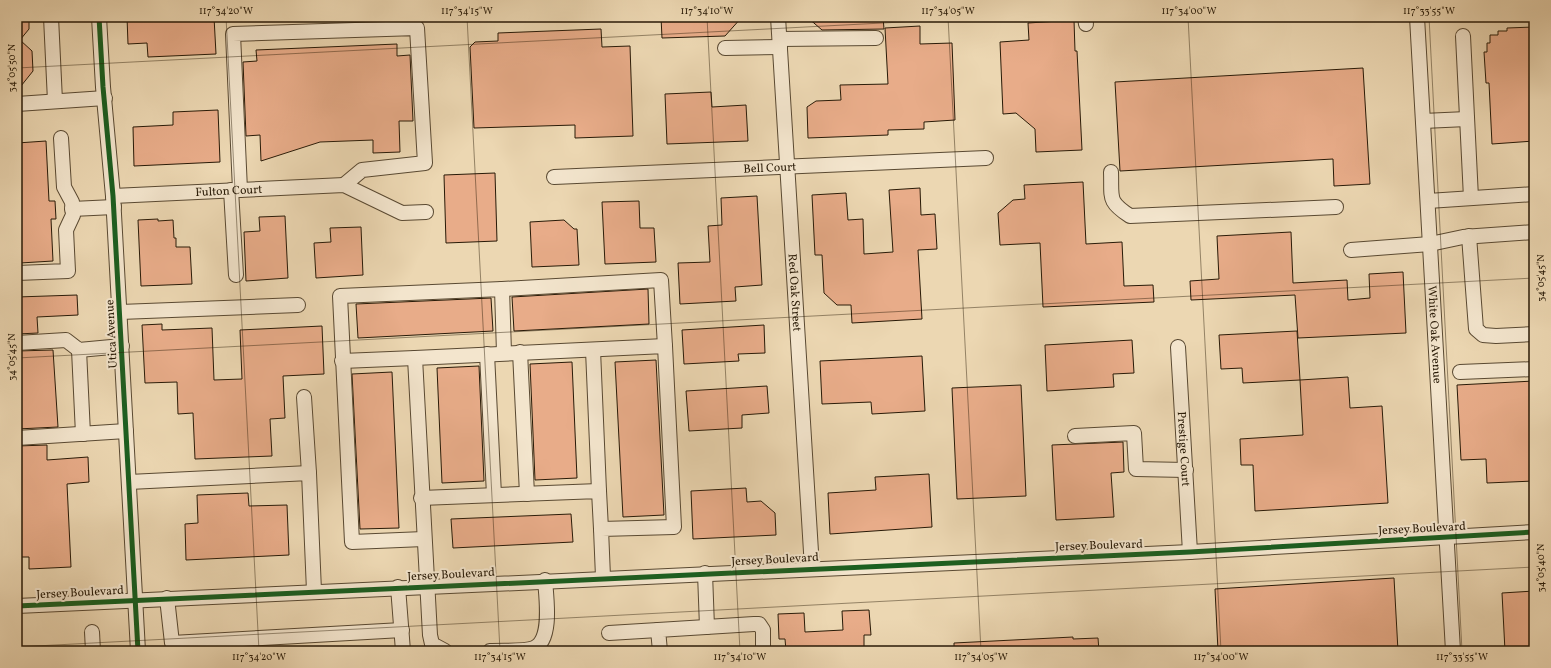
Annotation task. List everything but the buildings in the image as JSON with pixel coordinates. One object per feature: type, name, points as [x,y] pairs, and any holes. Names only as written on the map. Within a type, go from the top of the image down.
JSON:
[{"type":"street","points":[[51,17],[56,101]]},
{"type":"street","name":"Utica Avenue","points":[[99,17],[114,202],[138,651]]},
{"type":"street","name":"Red Oak Street","points":[[778,17],[812,568]]},
{"type":"street","name":"White Oak Avenue","points":[[1417,17],[1453,651]]},
{"type":"street","points":[[236,275],[233,34],[417,28],[425,163],[362,170],[344,185],[402,213],[426,212]]},
{"type":"street","points":[[1463,36],[1470,198]]},
{"type":"street","points":[[725,48],[780,43],[876,38]]},
{"type":"street","points":[[17,104],[105,98]]},
{"type":"street","points":[[1423,121],[1466,119]]},
{"type":"street","points":[[17,273],[68,271],[66,230],[72,215],[72,202],[64,187],[61,138]]},
{"type":"street","name":"Bell Court","points":[[554,177],[986,158]]},
{"type":"street","points":[[1111,172],[1112,201],[1116,207],[1130,216],[1336,207]]},
{"type":"street","name":"Fulton Court","points":[[72,209],[114,202],[235,190],[344,185]]},
{"type":"street","points":[[1428,201],[1534,194]]},
{"type":"street","points":[[1351,250],[1430,244],[1469,236],[1534,232]]},
{"type":"street","points":[[1469,236],[1476,329],[1483,335],[1496,336],[1534,334]]},
{"type":"street","points":[[424,538],[352,542],[340,296],[661,280],[674,527],[601,529]]},
{"type":"street","points":[[502,289],[504,353]]},
{"type":"street","points":[[120,312],[298,305]]},
{"type":"street","points":[[17,343],[66,340],[79,350],[122,346]]},
{"type":"street","points":[[342,361],[665,346]]},
{"type":"street","name":"Prestige Court","points":[[1178,347],[1190,552]]},
{"type":"street","points":[[79,350],[83,434]]},
{"type":"street","points":[[593,350],[603,577]]},
{"type":"street","points":[[520,352],[527,494]]},
{"type":"street","points":[[487,354],[494,496]]},
{"type":"street","points":[[415,358],[421,498],[428,586],[428,621],[432,644],[444,651]]},
{"type":"street","points":[[1460,372],[1534,369]]},
{"type":"street","points":[[304,397],[314,591]]},
{"type":"street","points":[[17,438],[126,431]]},
{"type":"street","points":[[1075,436],[1134,433],[1136,469],[1186,470]]},
{"type":"street","points":[[129,482],[309,473]]},
{"type":"street","points":[[421,498],[599,491]]},
{"type":"street","name":"Jersey Boulevard","points":[[17,606],[603,577],[1190,552],[1534,532]]},
{"type":"street","points":[[705,573],[707,627]]},
{"type":"street","points":[[490,651],[533,648],[540,644],[546,631],[547,618],[545,580]]},
{"type":"street","points":[[398,587],[403,651]]},
{"type":"street","points":[[167,598],[172,647],[402,630]]},
{"type":"street","points":[[609,633],[759,624],[763,630],[763,651]]},
{"type":"street","points":[[658,630],[660,651]]},
{"type":"street","points":[[92,632],[93,651]]},
{"type":"cycle path","points":[[99,17],[103,87],[113,196],[138,651]]},
{"type":"cycle path","points":[[17,606],[1190,552],[1534,532]]}]
